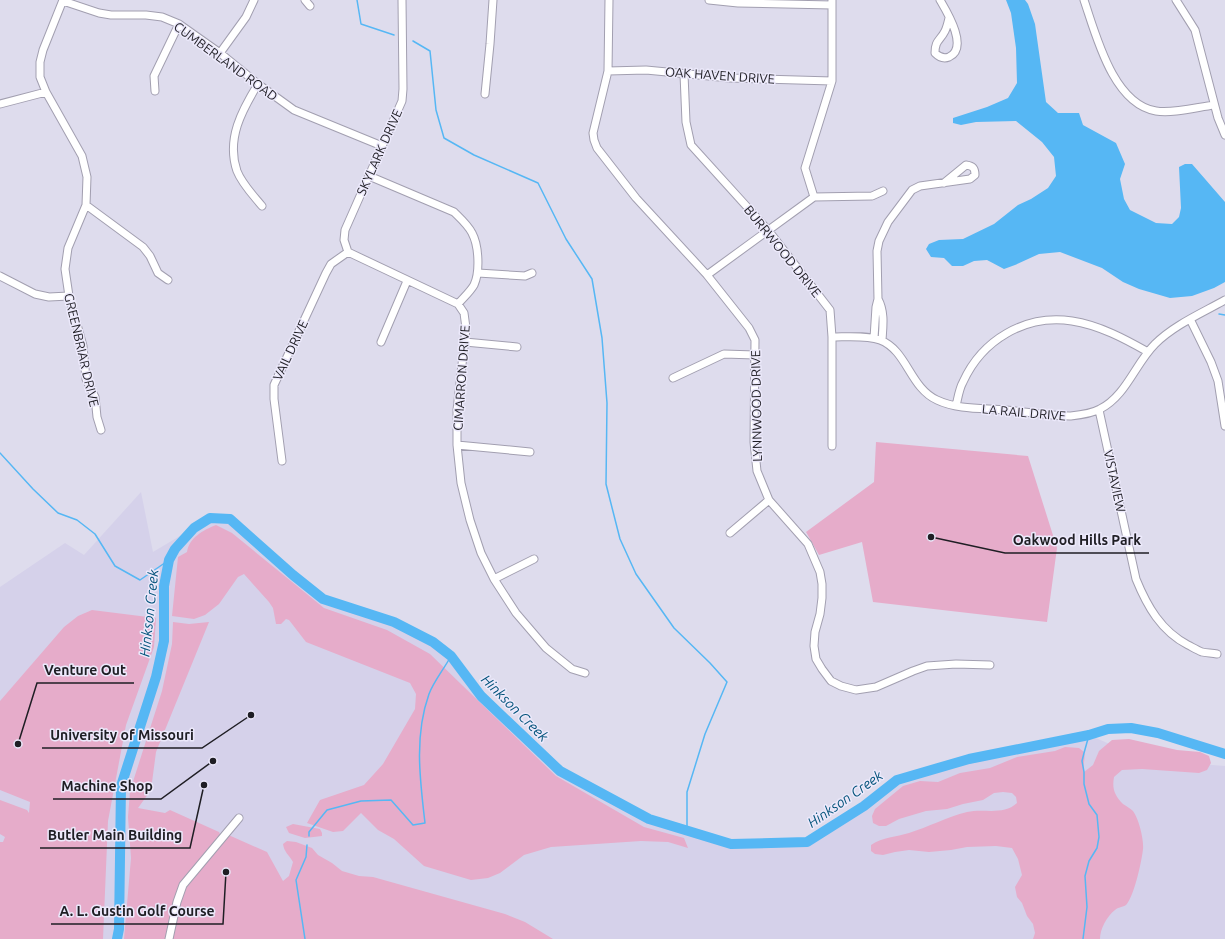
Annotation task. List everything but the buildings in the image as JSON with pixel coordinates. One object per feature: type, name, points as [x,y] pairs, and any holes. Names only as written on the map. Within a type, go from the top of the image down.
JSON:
[{"type":"street","points":[[220,53],[246,17],[254,0]]},
{"type":"street","points":[[305,0],[310,6]]},
{"type":"street","name":"SKYLARK DRIVE","points":[[348,252],[344,240],[345,230],[402,101],[402,0]]},
{"type":"street","points":[[484,94],[490,44],[493,0]]},
{"type":"street","name":"LYNNWOOD DRIVE","points":[[609,0],[608,70],[593,133],[594,140],[597,148],[636,198],[707,275],[749,328],[755,340],[754,442],[756,471],[770,500],[808,544],[820,572],[822,598],[820,614],[815,632],[814,646],[816,659],[831,681],[841,686],[856,690],[876,687],[927,666],[949,664],[990,665]]},
{"type":"street","points":[[710,0],[738,3],[832,2],[832,81],[805,168],[814,197]]},
{"type":"street","points":[[940,0],[949,18],[955,30],[957,48],[951,57],[945,58],[938,56],[935,53],[935,47],[936,42],[945,32],[949,18]]},
{"type":"street","points":[[1084,0],[1104,57],[1122,89],[1133,100],[1144,107],[1156,111],[1214,105]]},
{"type":"street","points":[[1176,0],[1195,30],[1214,105],[1225,135]]},
{"type":"street","name":"CUMBERLAND ROAD","points":[[63,1],[105,14],[162,17],[180,24],[294,110],[382,146]]},
{"type":"street","name":"GREENBRIAR DRIVE","points":[[63,1],[43,50],[40,62],[40,77],[46,92],[82,156],[87,177],[86,205],[68,248],[65,269],[69,296],[83,346],[86,379],[95,397],[97,417],[102,430]]},
{"type":"street","points":[[155,91],[154,76],[180,24]]},
{"type":"street","name":"OAK HAVEN DRIVE","points":[[608,70],[646,70],[730,78],[832,81]]},
{"type":"street","name":"BURRWOOD DRIVE","points":[[684,74],[686,122],[691,145],[768,230],[830,310],[832,337],[832,446]]},
{"type":"street","points":[[258,84],[238,119],[234,135],[233,152],[237,171],[246,187],[262,206]]},
{"type":"street","points":[[0,104],[46,92]]},
{"type":"street","points":[[348,252],[458,304],[473,286],[478,273],[477,252],[473,234],[454,212],[369,176]]},
{"type":"street","points":[[874,338],[878,299],[877,251],[879,241],[888,222],[912,190],[920,186],[944,183]]},
{"type":"street","points":[[707,275],[814,197],[872,196],[883,192]]},
{"type":"street","points":[[86,205],[143,247],[150,256],[158,273],[168,280]]},
{"type":"street","name":"VAIL DRIVE","points":[[282,461],[274,399],[274,385],[331,264],[348,252]]},
{"type":"street","points":[[478,273],[525,276],[532,273]]},
{"type":"street","points":[[0,276],[35,294],[49,297],[69,296]]},
{"type":"street","points":[[381,342],[407,281]]},
{"type":"street","points":[[878,299],[882,305],[884,317],[882,340]]},
{"type":"street","name":"LA RAIL DRIVE","points":[[832,337],[874,338],[882,340],[897,352],[917,384],[924,392],[938,400],[956,406],[1070,416],[1100,410],[1119,394],[1148,352],[1156,344],[1170,332],[1190,319],[1225,300]]},
{"type":"street","name":"CIMARRON DRIVE","points":[[458,304],[464,313],[466,328],[457,410],[457,445],[461,483],[470,520],[481,553],[494,580],[516,613],[546,648],[572,669],[585,673]]},
{"type":"street","points":[[1190,319],[1211,362],[1218,381],[1225,426]]},
{"type":"street","points":[[956,406],[962,384],[971,366],[980,354],[1004,334],[1028,323],[1059,320],[1074,321],[1120,336],[1148,352]]},
{"type":"street","points":[[465,342],[516,348]]},
{"type":"street","points":[[674,378],[724,354],[756,355]]},
{"type":"street","name":"VISTAVIEW","points":[[1100,410],[1136,579],[1143,598],[1155,617],[1181,641],[1201,651],[1217,654]]},
{"type":"street","points":[[457,445],[530,452]]},
{"type":"street","points":[[730,533],[770,500]]},
{"type":"street","points":[[494,580],[534,559]]},
{"type":"street","points":[[169,939],[177,902],[183,885],[239,818]]},
{"type":"shaded area","points":[[876,442],[1028,456],[1057,548],[1047,622],[873,602],[862,542],[819,555],[806,532],[874,482]]},
{"type":"shaded area","points":[[141,492],[153,552],[210,518],[230,519],[293,575],[323,599],[394,622],[433,642],[451,656],[481,696],[560,771],[649,819],[731,844],[807,842],[897,780],[969,759],[1089,735],[1146,760],[1225,766],[1225,939],[0,939],[0,587],[65,543],[84,555]]},
{"type":"shaded area","points":[[216,525],[232,533],[324,608],[387,630],[430,654],[556,776],[644,827],[684,838],[688,848],[668,842],[641,841],[551,847],[524,855],[500,873],[488,878],[471,880],[424,866],[394,839],[378,830],[361,813],[343,831],[333,832],[307,823],[320,800],[364,785],[383,764],[415,709],[416,694],[410,683],[306,642],[289,620],[286,619],[281,624],[276,624],[273,608],[244,574],[238,577],[219,604],[205,615],[194,619],[172,616],[178,557],[187,552],[188,547],[197,535]]},
{"type":"shaded area","points":[[92,610],[156,618],[154,647],[126,725],[108,821],[103,939],[0,939],[0,842],[3,842],[5,837],[0,834],[0,800],[27,810],[29,813],[30,802],[0,790],[0,701],[64,627],[78,616]]},
{"type":"shaded area","points":[[173,622],[189,624],[209,622],[156,752],[151,790],[138,808],[165,813],[170,810],[219,832],[220,834],[224,833],[267,852],[283,881],[289,876],[293,862],[283,844],[287,841],[296,842],[312,848],[318,855],[342,871],[359,876],[373,877],[505,914],[525,922],[553,939],[124,939],[131,858],[128,817],[130,791],[162,691],[172,644]]},
{"type":"shaded area","points":[[1129,739],[1177,750],[1200,752],[1209,756],[1211,763],[1207,770],[1199,773],[1142,769],[1122,770],[1114,777],[1113,785],[1118,798],[1123,804],[1133,811],[1137,819],[1142,835],[1143,849],[1137,878],[1129,901],[1126,905],[1116,909],[1109,916],[1104,923],[1100,939],[1033,939],[1035,933],[1033,924],[1027,916],[1022,903],[1017,897],[1015,887],[1022,875],[1018,859],[1012,848],[996,846],[967,847],[929,852],[909,850],[883,855],[875,854],[871,851],[871,845],[880,840],[909,833],[967,812],[1000,811],[1012,807],[1017,803],[1016,797],[1012,793],[994,793],[983,800],[947,809],[926,811],[899,819],[886,826],[879,826],[873,823],[872,816],[875,809],[903,786],[920,781],[938,782],[960,773],[990,768],[1017,757],[1055,751],[1065,747],[1079,748],[1084,752],[1084,772],[1093,765],[1099,751],[1112,740]]},
{"type":"shaded area","points":[[293,824],[320,829],[322,836],[305,838],[289,833],[286,827]]},
{"type":"water","points":[[1006,0],[1025,0],[1028,4],[1035,24],[1046,102],[1058,113],[1079,113],[1083,125],[1116,143],[1125,164],[1120,179],[1124,199],[1130,210],[1156,223],[1172,224],[1179,217],[1181,208],[1179,167],[1185,164],[1192,164],[1225,202],[1225,282],[1214,288],[1192,296],[1170,298],[1139,289],[1123,282],[1102,268],[1060,252],[1039,254],[1004,269],[987,260],[974,261],[963,266],[952,266],[944,258],[931,257],[926,249],[929,244],[939,240],[963,239],[994,224],[1018,205],[1048,188],[1056,176],[1054,157],[1042,142],[1016,121],[976,122],[961,125],[953,123],[953,118],[987,107],[1008,98],[1017,83],[1016,48],[1011,13]]},
{"type":"waterway","points":[[357,0],[361,24],[394,35]]},
{"type":"waterway","points":[[413,41],[430,51],[436,110],[444,138],[474,155],[538,183],[566,239],[592,279],[602,338],[607,403],[606,484],[620,539],[636,574],[674,628],[727,682],[705,734],[687,792],[687,831]]},
{"type":"waterway","points":[[1219,314],[1225,315]]},
{"type":"waterway","points":[[0,453],[33,489],[58,513],[77,520],[95,534],[115,566],[140,580],[169,560]]},
{"type":"waterway","name":"Hinkson Creek","points":[[117,939],[119,929],[121,786],[156,677],[164,641],[164,586],[169,560],[175,549],[194,528],[210,518],[230,519],[293,575],[323,599],[394,622],[433,642],[451,656],[481,696],[560,771],[649,819],[731,844],[807,842],[864,806],[897,780],[969,759],[1089,735],[1108,729],[1131,728],[1158,733],[1225,754]]},
{"type":"waterway","points":[[309,836],[309,832],[327,810],[361,801],[391,800],[413,825],[425,823],[420,774],[421,726],[429,694],[451,656]]},
{"type":"waterway","points":[[1083,939],[1087,907],[1085,876],[1089,861],[1097,848],[1099,837],[1097,815],[1089,804],[1084,784],[1082,761],[1089,735]]},
{"type":"waterway","points":[[305,939],[296,880],[306,857],[307,845]]},
{"type":"place","name":"Oakwood Hills Park","points":[[931,537]]},
{"type":"place","name":"University of Missouri","points":[[251,715]]},
{"type":"place","name":"Venture Out","points":[[18,744]]},
{"type":"place","name":"Machine Shop","points":[[213,761]]},
{"type":"place","name":"Butler Main Building","points":[[204,785]]},
{"type":"place","name":"A. L. Gustin Golf Course","points":[[226,872]]}]
